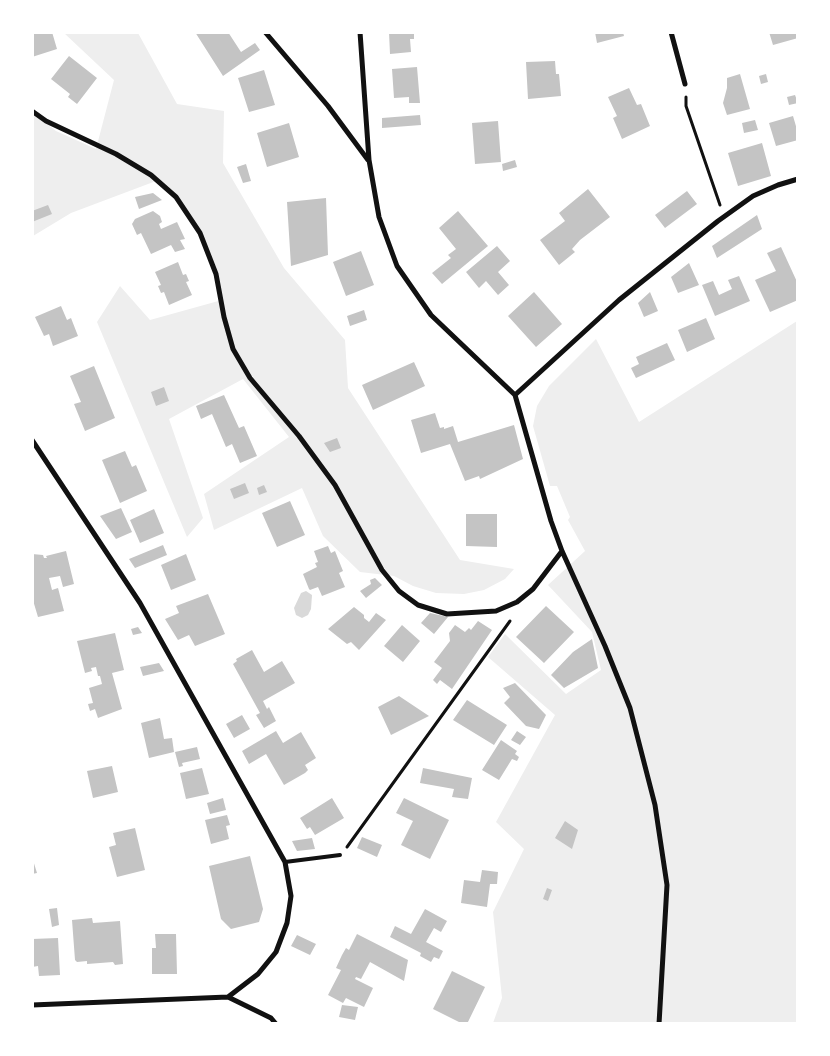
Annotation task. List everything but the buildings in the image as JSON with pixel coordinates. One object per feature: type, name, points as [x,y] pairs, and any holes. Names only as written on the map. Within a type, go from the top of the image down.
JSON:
[{"type":"street","points":[[265,32],[328,106],[368,160]]},
{"type":"street","points":[[360,32],[368,160],[379,217],[397,266],[432,315],[515,395],[551,521],[562,551],[606,646],[630,708],[655,805],[667,885],[660,1024]]},
{"type":"street","points":[[671,32],[684,84]]},
{"type":"street","points":[[32,111],[46,121],[130,162],[151,175],[176,197],[200,233],[216,274],[224,317],[233,349],[250,378],[299,436],[335,485],[382,570],[399,591],[418,604],[446,614],[496,611],[517,602],[533,589],[562,551]]},
{"type":"street","points":[[515,395],[619,300],[718,221],[753,196],[778,185],[798,180]]},
{"type":"street","points":[[32,440],[140,603],[285,862],[291,896],[287,923],[276,952],[258,974],[228,997]]},
{"type":"street","points":[[32,1005],[228,997],[271,1018],[276,1024]]},
{"type":"lane","points":[[285,862],[340,855]]},
{"type":"path","points":[[684,84],[686,106],[721,208]]},
{"type":"path","points":[[340,855],[512,617],[517,602]]},
{"type":"shaded area","points":[[64,33],[138,33],[177,104],[224,111],[223,163],[284,268],[345,340],[348,388],[460,560],[514,569],[505,579],[484,590],[464,594],[436,593],[413,586],[394,576],[360,572],[323,536],[302,488],[214,530],[204,494],[289,437],[243,379],[169,419],[203,518],[187,537],[97,322],[120,286],[150,320],[222,300],[203,237],[180,202],[156,181],[71,213],[33,236],[33,112],[56,131],[96,149],[114,80]]},
{"type":"shaded area","points":[[797,321],[797,1023],[493,1023],[502,998],[493,912],[524,849],[496,822],[555,715],[488,657],[505,634],[566,694],[601,670],[592,632],[548,585],[585,551],[568,520],[570,517],[557,486],[550,486],[533,426],[537,406],[549,386],[596,339],[639,422]]},
{"type":"shaded area","points":[[306,591],[312,595],[311,609],[308,615],[302,618],[296,615],[294,608],[301,593]]}]
